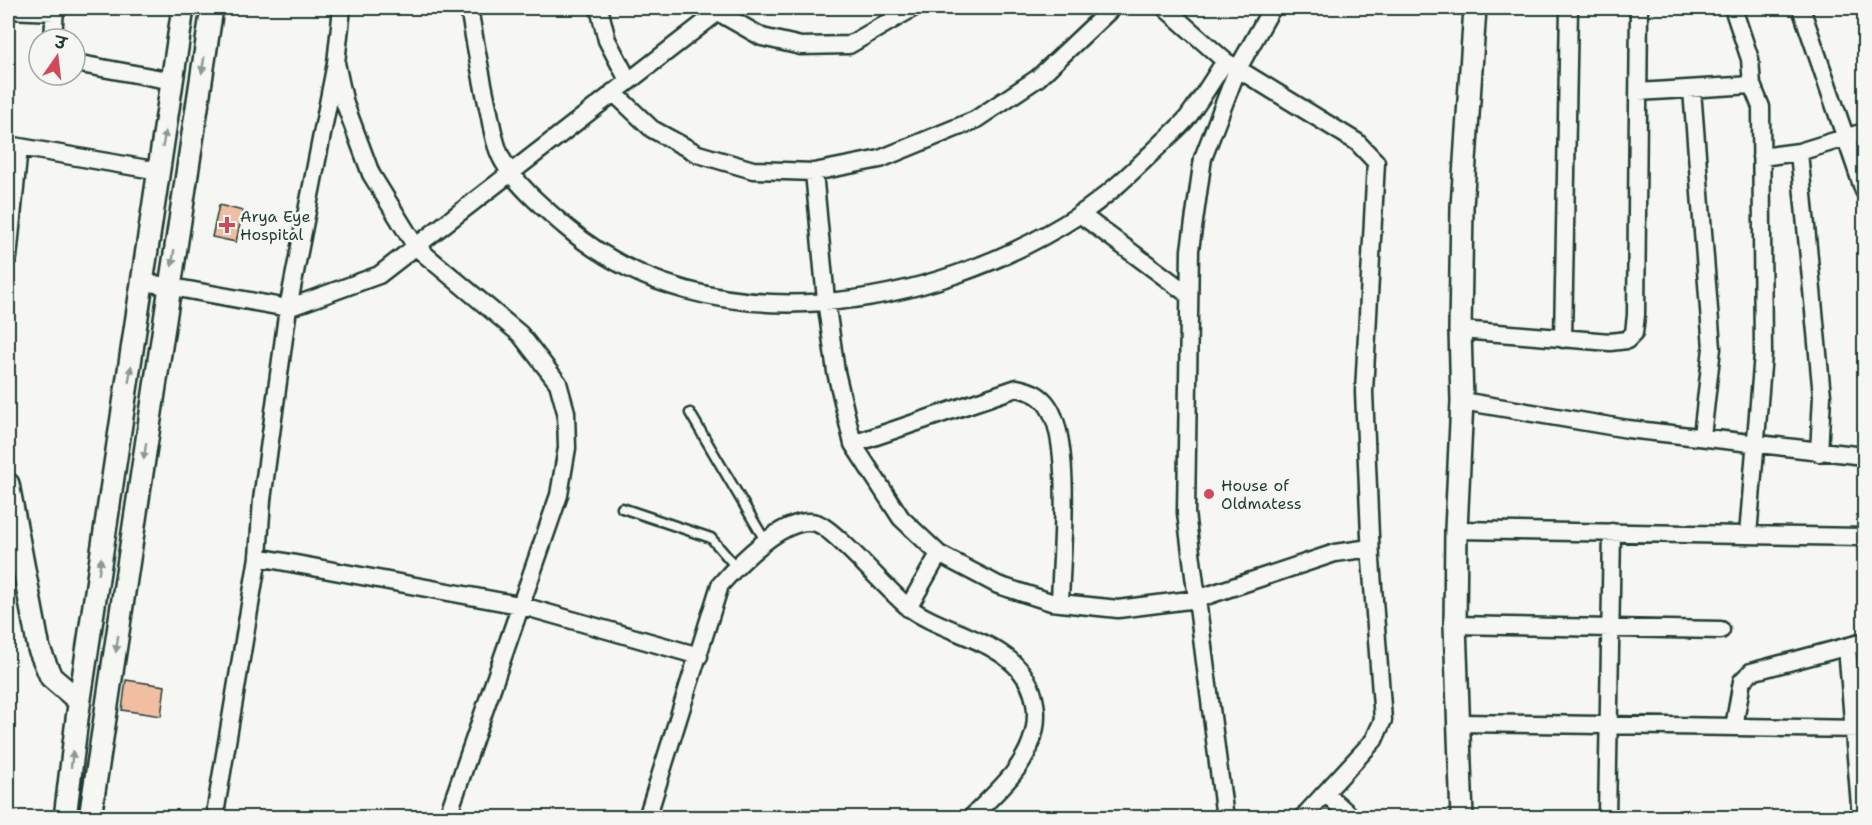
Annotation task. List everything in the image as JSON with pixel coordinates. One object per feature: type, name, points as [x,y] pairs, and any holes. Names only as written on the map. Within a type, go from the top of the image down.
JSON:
[{"type":"street","points":[[65,818],[79,701],[144,282],[183,8]]},
{"type":"street","points":[[90,818],[212,8]]},
{"type":"street","points":[[219,818],[216,808],[258,557],[262,500],[288,308],[336,63],[342,8]]},
{"type":"street","points":[[469,8],[494,134],[503,161],[537,203],[594,251],[658,282],[743,303],[826,300],[890,294],[979,266],[1080,214],[1124,181],[1187,118],[1231,66],[1272,8]]},
{"type":"street","points":[[599,8],[607,40],[628,80]]},
{"type":"street","points":[[144,282],[288,308],[347,289],[379,275],[717,10],[762,37],[801,46],[849,45],[913,8]]},
{"type":"street","points":[[613,92],[652,129],[698,154],[753,170],[814,172],[880,159],[975,120],[1038,78],[1112,8]]},
{"type":"street","points":[[1166,8],[1231,66],[1357,142],[1376,162],[1364,392],[1370,548],[1383,720],[1374,740],[1302,818]]},
{"type":"street","points":[[1470,818],[1462,817],[1455,625],[1456,531],[1462,401],[1460,330],[1462,207],[1475,8]]},
{"type":"street","points":[[1563,339],[1569,8]]},
{"type":"street","points":[[1460,330],[1610,342],[1627,340],[1634,333],[1639,8]]},
{"type":"street","points":[[1733,8],[1750,59],[1752,85],[1761,107],[1763,354],[1748,535]]},
{"type":"street","points":[[1801,8],[1864,191]]},
{"type":"street","points":[[8,10],[55,10],[54,27]]},
{"type":"street","points":[[336,63],[345,104],[371,174],[416,247],[520,334],[558,383],[566,412],[565,460],[559,495],[447,818]]},
{"type":"street","points":[[87,65],[173,81]]},
{"type":"street","points":[[1225,818],[1186,513],[1190,250],[1203,158],[1231,66]]},
{"type":"street","points":[[1638,92],[1752,85]]},
{"type":"street","points":[[1692,90],[1712,348],[1702,436]]},
{"type":"street","points":[[1761,157],[1799,152],[1864,132]]},
{"type":"street","points":[[8,258],[13,146],[159,171]]},
{"type":"street","points":[[1799,152],[1822,396],[1819,453]]},
{"type":"street","points":[[814,172],[826,300],[836,372],[854,444],[901,518],[939,554],[998,585],[1060,603],[1119,609],[1197,599],[1335,553],[1370,548]]},
{"type":"street","points":[[1080,214],[1189,295]]},
{"type":"street","points":[[854,444],[1017,388],[1035,392],[1048,405],[1057,423],[1064,455],[1060,603]]},
{"type":"street","points":[[1462,401],[1628,429],[1702,436],[1819,453],[1864,456]]},
{"type":"street","points":[[8,484],[39,649],[51,677],[79,701]]},
{"type":"street","points":[[647,818],[720,585],[736,567],[766,542],[798,524],[817,523],[834,534],[872,575],[908,608],[994,649],[1020,667],[1035,696],[1036,728],[1025,754],[1012,775],[971,818]]},
{"type":"street","points":[[1456,531],[1864,537]]},
{"type":"street","points":[[1607,818],[1612,532]]},
{"type":"street","points":[[908,608],[939,554]]},
{"type":"street","points":[[258,557],[519,605],[699,656]]},
{"type":"street","points":[[1455,625],[1721,630]]},
{"type":"street","points":[[1734,727],[1742,681],[1751,672],[1864,642]]},
{"type":"street","points":[[1847,647],[1859,729],[1861,818]]},
{"type":"street","points":[[1458,723],[1859,729]]},
{"type":"street","points":[[1325,793],[1353,818]]},
{"type":"lane","points":[[690,412],[766,542]]},
{"type":"lane","points":[[622,508],[711,538],[736,567]]},
{"type":"building","points":[[219,205],[243,211],[236,242],[212,237]]},
{"type":"building","points":[[126,680],[165,686],[161,716],[122,710]]},
{"type":"place","name":"Arya Eye Hospital","points":[[227,225]]},
{"type":"place","name":"House of Oldmatess","points":[[1209,494]]}]
